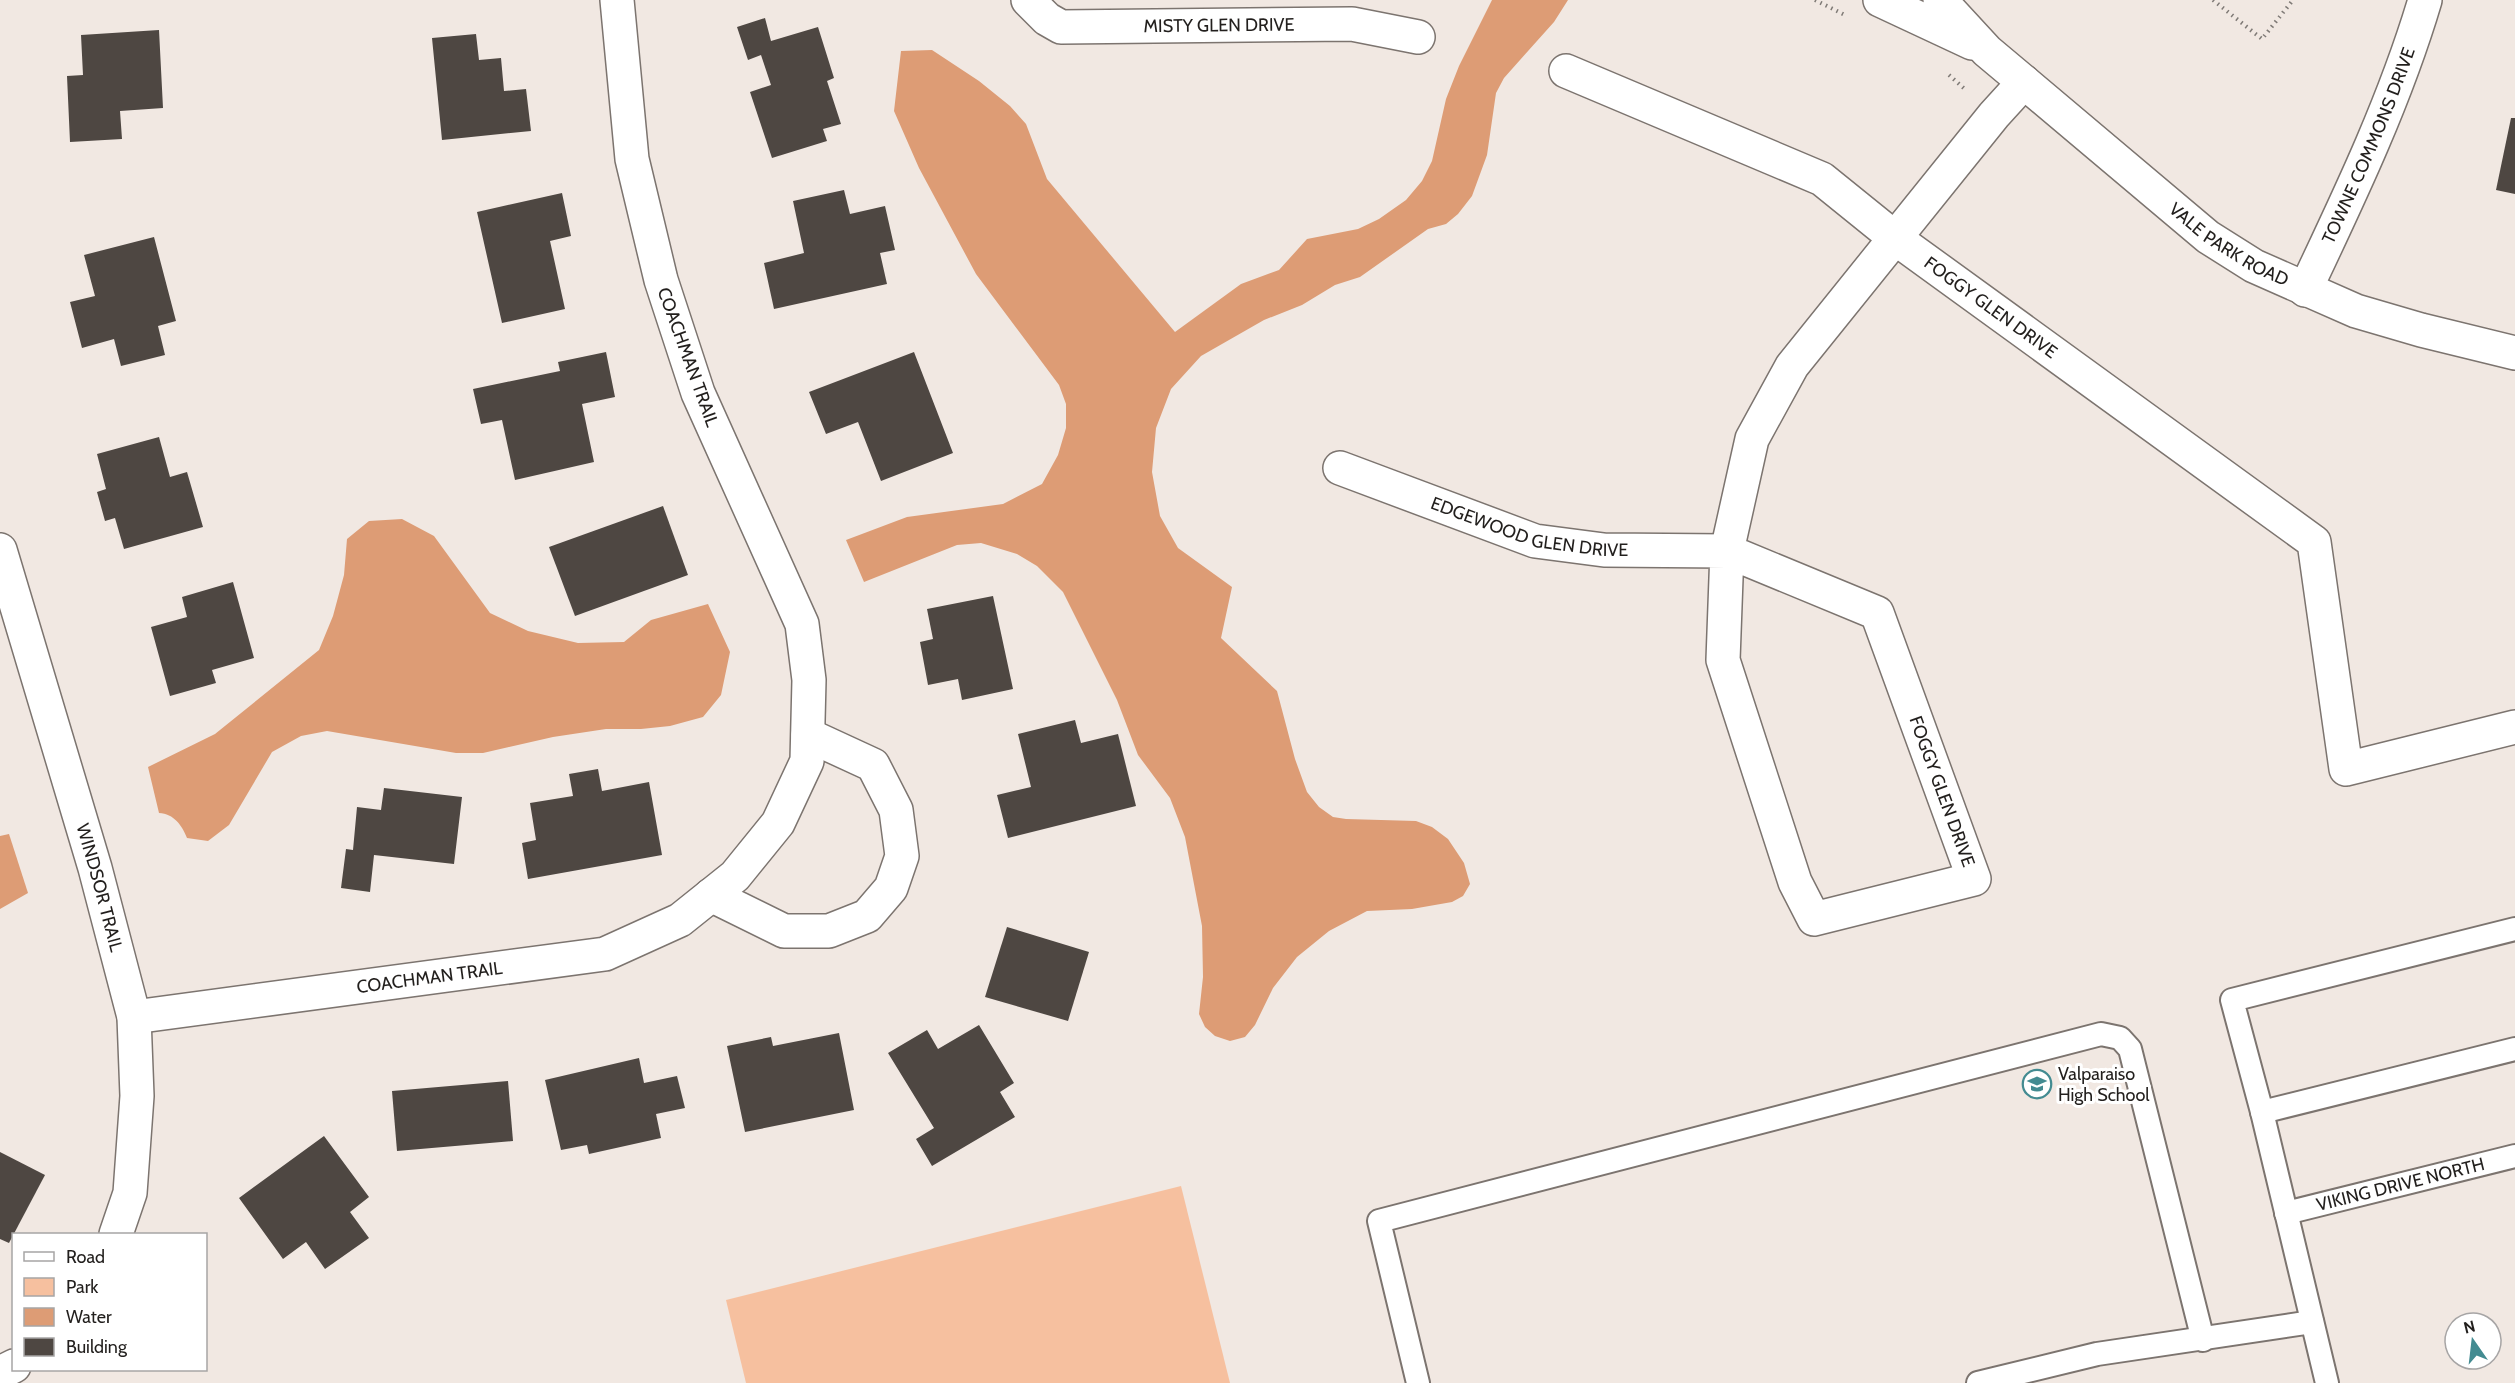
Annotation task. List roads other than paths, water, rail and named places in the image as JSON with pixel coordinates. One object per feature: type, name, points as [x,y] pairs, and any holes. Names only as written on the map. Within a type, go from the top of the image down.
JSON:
[{"type":"street","name":"COACHMAN TRAIL","points":[[134,1017],[605,954],[680,921],[735,876],[778,823],[807,761],[809,680],[802,624],[698,393],[661,280],[632,159],[617,0]]},
{"type":"street","name":"MISTY GLEN DRIVE","points":[[1028,0],[1047,19],[1060,27],[1352,24],[1418,37]]},
{"type":"street","name":"VALE PARK ROAD","points":[[1880,0],[1988,51]]},
{"type":"street","name":"VALE PARK ROAD","points":[[1941,0],[1988,51],[2024,82],[2208,237],[2254,266],[2367,315],[2515,353]]},
{"type":"street","name":"TOWNE COMMONS DRIVE","points":[[2305,290],[2357,181],[2385,114],[2425,0]]},
{"type":"street","name":"FOGGY GLEN DRIVE","points":[[1566,71],[1822,179],[1895,238],[2314,542],[2346,769],[2515,727]]},
{"type":"street","name":"FOGGY GLEN DRIVE","points":[[1727,551],[1877,613],[1974,879],[1814,919],[1796,882],[1723,660],[1727,551],[1752,439],[1792,366],[1994,115],[2024,82]]},
{"type":"street","name":"EDGEWOOD GLEN DRIVE","points":[[1340,468],[1535,540],[1604,550],[1727,551]]},
{"type":"street","name":"WINDSOR TRAIL","points":[[0,550],[95,868],[134,1017],[137,1096],[131,1182],[130,1193],[116,1233]]},
{"type":"street","points":[[711,895],[784,931],[829,931],[867,916],[891,888],[902,856],[896,810],[873,765],[808,735]]},
{"type":"lane","points":[[2327,1383],[2262,1112],[2232,1000],[2515,929]]},
{"type":"lane","points":[[1418,1383],[1379,1221],[2101,1034],[2120,1038],[2130,1049],[2203,1340]]},
{"type":"lane","points":[[2262,1112],[2515,1049]]},
{"type":"lane","name":"VIKING DRIVE NORTH","points":[[2286,1213],[2515,1156]]},
{"type":"lane","points":[[1978,1383],[2097,1354],[2312,1322]]},
{"type":"water","points":[[1492,0],[1568,0],[1554,22],[1504,78],[1496,93],[1487,155],[1472,196],[1458,214],[1446,224],[1428,229],[1360,277],[1335,285],[1302,305],[1264,320],[1201,356],[1171,389],[1156,428],[1152,472],[1160,516],[1178,548],[1232,587],[1221,638],[1277,691],[1295,759],[1307,792],[1319,807],[1333,817],[1416,821],[1432,827],[1448,839],[1464,863],[1470,884],[1463,896],[1452,902],[1412,909],[1367,911],[1329,931],[1297,957],[1273,988],[1255,1025],[1245,1037],[1230,1041],[1215,1036],[1205,1027],[1199,1014],[1203,977],[1202,926],[1185,837],[1170,798],[1138,755],[1117,700],[1063,592],[1037,566],[1017,554],[981,543],[957,545],[864,582],[846,540],[907,517],[1003,504],[1042,484],[1058,455],[1066,428],[1066,404],[1059,385],[976,274],[919,168],[894,111],[901,51],[932,50],[979,81],[1010,106],[1026,124],[1047,179],[1175,332],[1241,284],[1279,270],[1307,239],[1358,229],[1379,219],[1406,200],[1422,181],[1432,161],[1446,99],[1459,66]]},
{"type":"water","points":[[402,519],[434,536],[490,613],[528,631],[578,643],[624,642],[651,620],[708,604],[730,652],[721,695],[703,717],[670,726],[606,729],[553,737],[483,753],[456,753],[327,731],[301,736],[272,752],[229,825],[208,841],[187,838],[177,821],[159,813],[148,767],[215,734],[319,650],[333,616],[344,575],[347,539],[369,521]]},
{"type":"water","points":[[9,834],[28,893],[0,909],[0,836]]},
{"type":"place","name":"Valparaiso High School","points":[[2037,1084]]}]
